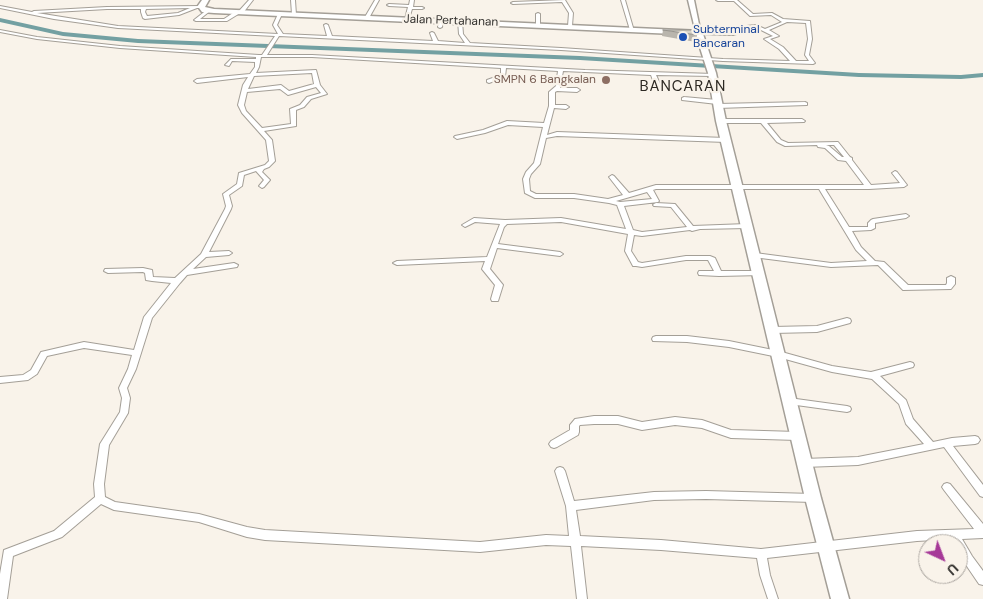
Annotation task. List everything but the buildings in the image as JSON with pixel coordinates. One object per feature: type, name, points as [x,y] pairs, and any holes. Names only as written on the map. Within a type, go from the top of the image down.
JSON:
[{"type":"highway","name":"Jalan Pertahanan","points":[[203,7],[239,12],[407,19],[440,24],[460,21],[699,33]]},
{"type":"highway","points":[[699,33],[712,74],[721,121],[804,463],[840,599]]},
{"type":"main road","points":[[692,0],[699,33]]},
{"type":"street","points":[[203,7],[196,20],[225,20],[239,12],[250,0]]},
{"type":"street","points":[[293,0],[294,14]]},
{"type":"street","points":[[367,18],[377,0]]},
{"type":"street","points":[[513,3],[564,0],[571,13],[570,26]]},
{"type":"street","points":[[623,0],[632,30]]},
{"type":"street","points":[[718,0],[747,2]]},
{"type":"street","points":[[0,7],[21,12],[118,26],[723,60],[813,63],[808,55],[810,39],[808,22],[784,20],[772,14],[752,15],[736,1]]},
{"type":"street","points":[[388,5],[411,5],[422,8]]},
{"type":"street","points":[[407,19],[411,5]]},
{"type":"street","points":[[144,7],[145,18],[184,13],[203,7]]},
{"type":"street","points":[[21,12],[144,7],[203,7]]},
{"type":"street","points":[[279,35],[275,24],[280,14]]},
{"type":"street","points":[[538,14],[538,25]]},
{"type":"street","points":[[766,30],[784,24],[784,20]]},
{"type":"street","points":[[460,21],[461,34],[470,45]]},
{"type":"street","points":[[326,25],[330,37]]},
{"type":"street","points":[[699,33],[731,34],[751,29],[751,26],[756,26],[777,36],[766,39],[781,48],[794,62]]},
{"type":"street","points":[[0,31],[37,38],[120,47],[261,56],[300,56],[561,70],[712,74]]},
{"type":"street","points":[[432,33],[436,43]]},
{"type":"street","points":[[100,499],[99,484],[106,444],[124,413],[126,398],[123,388],[137,353],[148,317],[178,281],[204,255],[228,210],[226,194],[240,185],[241,174],[270,164],[272,159],[271,144],[262,130],[244,112],[241,106],[244,91],[261,56],[279,35]]},
{"type":"street","points":[[227,65],[231,60],[261,56]]},
{"type":"street","points":[[300,56],[303,71]]},
{"type":"street","points":[[489,81],[503,76],[504,67]]},
{"type":"street","points":[[561,70],[558,86],[552,92],[552,106],[545,125],[537,164],[528,173],[526,179],[528,194],[535,196],[574,196],[620,204],[656,201],[649,188]]},
{"type":"street","points":[[197,81],[315,71],[318,85],[324,94],[309,98],[300,107],[293,109],[294,125],[262,130]]},
{"type":"street","points":[[653,73],[658,86]]},
{"type":"street","points":[[244,91],[281,87],[288,93],[318,85]]},
{"type":"street","points":[[555,89],[577,90]]},
{"type":"street","points":[[684,99],[717,104],[805,104]]},
{"type":"street","points":[[552,106],[566,107]]},
{"type":"street","points":[[721,121],[802,121]]},
{"type":"street","points":[[763,121],[787,145],[836,143],[869,187]]},
{"type":"street","points":[[458,137],[485,131],[507,123],[545,125]]},
{"type":"street","points":[[543,137],[557,134],[726,140]]},
{"type":"street","points":[[799,144],[826,146],[840,160],[850,160]]},
{"type":"street","points":[[261,168],[259,172],[267,180],[262,186]]},
{"type":"street","points":[[608,201],[649,188],[696,186],[738,188],[903,186],[904,183],[895,173]]},
{"type":"street","points":[[612,177],[627,195]]},
{"type":"street","points":[[821,187],[858,248],[873,263]]},
{"type":"street","points":[[620,204],[632,233],[628,251],[630,256],[639,265],[686,258],[710,258],[713,260],[719,274]]},
{"type":"street","points":[[656,205],[673,205],[692,229]]},
{"type":"street","points":[[847,230],[869,229],[872,228],[872,221],[906,216]]},
{"type":"street","points":[[466,225],[474,220],[505,222],[562,220],[632,233],[649,234],[700,227],[747,226]]},
{"type":"street","points":[[495,299],[499,285],[486,271],[501,226],[505,222]]},
{"type":"street","points":[[494,246],[560,254]]},
{"type":"street","points":[[204,255],[229,253]]},
{"type":"street","points":[[755,255],[831,265],[881,264],[906,288],[948,287],[951,284],[951,278]]},
{"type":"street","points":[[396,263],[490,259]]},
{"type":"street","points":[[186,273],[234,266]]},
{"type":"street","points":[[108,271],[143,270],[149,272],[149,278],[152,279],[178,281]]},
{"type":"street","points":[[702,273],[758,273]]},
{"type":"street","points":[[773,330],[817,329],[847,321]]},
{"type":"street","points":[[656,339],[711,341],[872,375],[910,365]]},
{"type":"street","points":[[0,380],[25,378],[34,372],[44,354],[84,345],[137,353]]},
{"type":"street","points":[[872,375],[903,402],[909,421],[931,446]]},
{"type":"street","points":[[789,401],[847,409]]},
{"type":"street","points":[[554,444],[575,432],[574,425],[578,422],[594,420],[618,420],[642,426],[675,421],[702,424],[731,434],[798,436]]},
{"type":"street","points":[[804,463],[858,461],[931,446],[975,440]]},
{"type":"street","points":[[946,444],[983,493]]},
{"type":"street","points":[[560,471],[571,506],[582,599]]},
{"type":"street","points":[[947,487],[983,532]]},
{"type":"street","points":[[571,506],[654,496],[698,495],[813,498]]},
{"type":"street","points":[[100,499],[114,506],[199,518],[247,532],[265,535],[452,546],[499,546],[546,540],[661,545],[761,554],[918,536]]},
{"type":"street","points":[[2,599],[4,554],[58,534],[100,499]]},
{"type":"street","points":[[964,534],[983,532]]},
{"type":"street","points":[[761,554],[773,599]]},
{"type":"street","points":[[968,559],[983,580]]},
{"type":"waterway","points":[[0,20],[63,34],[138,41],[580,58],[859,75],[961,77],[983,75]]},
{"type":"place","name":"Subterminal Bancaran","points":[[683,37]]},
{"type":"place","name":"SMPN 6 Bangkalan","points":[[606,80]]},
{"type":"district","name":"BANCARAN","points":[[683,87]]}]
